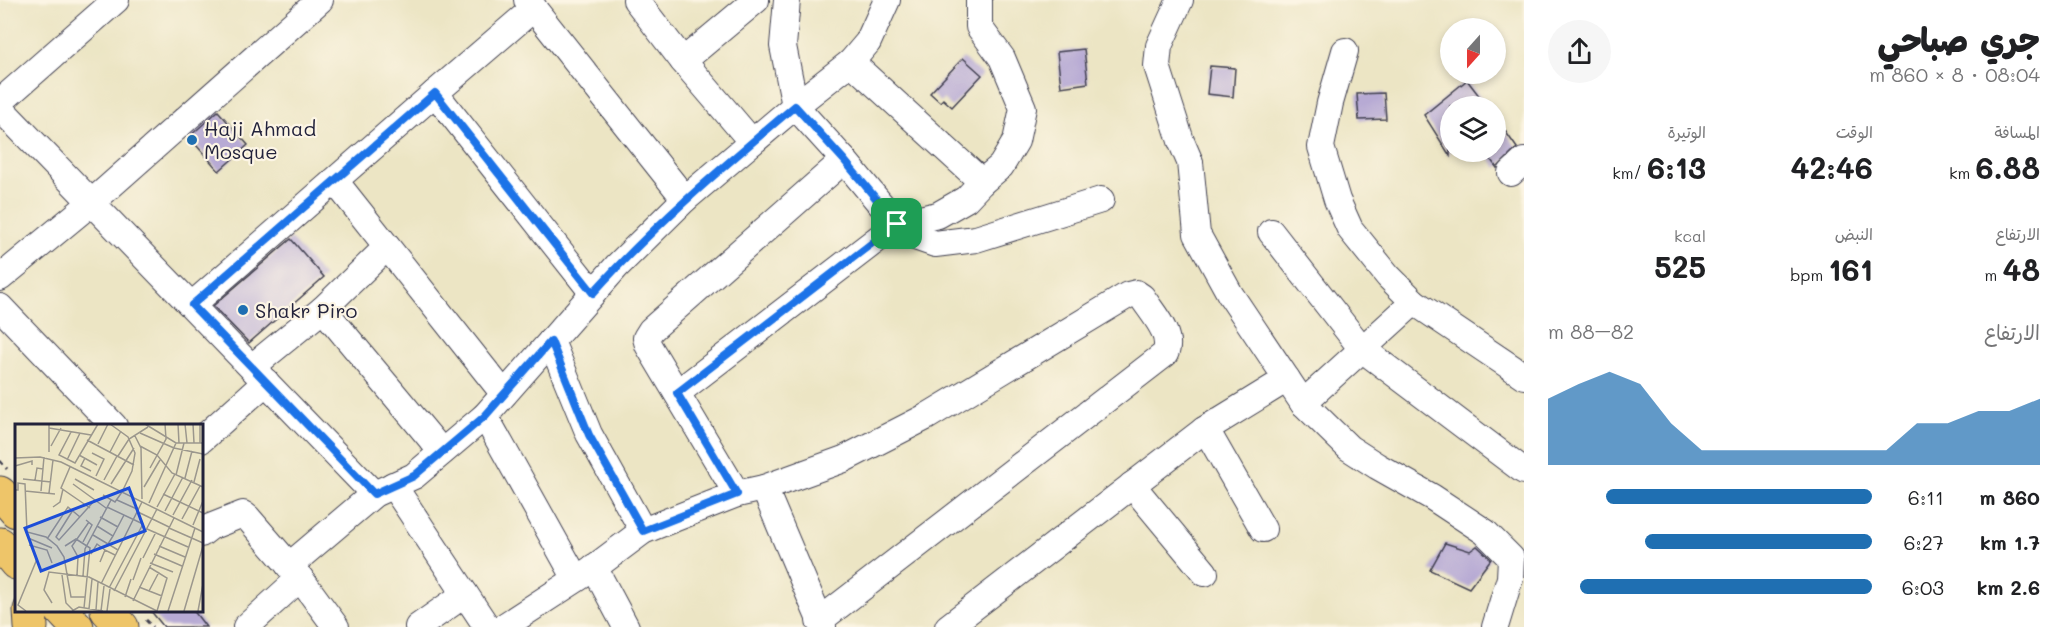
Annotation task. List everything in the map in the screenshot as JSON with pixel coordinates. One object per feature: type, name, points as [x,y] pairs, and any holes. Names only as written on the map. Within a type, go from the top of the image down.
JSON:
[{"type":"main road","points":[[0,493],[15,510]]},
{"type":"main road","points":[[30,612],[31,627]]},
{"type":"main road","points":[[63,612],[77,627]]},
{"type":"street","points":[[0,102],[116,0]]},
{"type":"street","points":[[0,278],[91,203],[320,0]]},
{"type":"street","points":[[636,0],[683,61],[752,142]]},
{"type":"street","points":[[683,61],[756,0]]},
{"type":"street","points":[[787,0],[783,46],[795,106],[897,224],[915,237],[935,244],[976,239],[1101,200]]},
{"type":"street","points":[[246,627],[295,572],[383,490],[414,476],[485,416],[617,266],[685,199],[851,62],[868,42],[887,0]]},
{"type":"street","points":[[677,393],[897,224],[938,214],[966,199],[1001,166],[1016,141],[1023,108],[1002,58],[979,27],[979,0]]},
{"type":"street","points":[[1181,0],[1159,46],[1157,66],[1190,162],[1197,234],[1230,294],[1303,403],[1349,448],[1432,497],[1485,532],[1511,558],[1510,578],[1496,627]]},
{"type":"street","points":[[192,305],[435,93],[531,4],[685,199]]},
{"type":"street","points":[[1345,51],[1330,103],[1321,147],[1337,200],[1350,229],[1388,276],[1413,302],[1524,376]]},
{"type":"street","points":[[851,62],[982,182]]},
{"type":"street","points":[[435,93],[593,293]]},
{"type":"street","points":[[0,108],[259,374],[383,490],[465,594],[487,627]]},
{"type":"street","points":[[737,494],[646,338],[651,330],[844,160]]},
{"type":"street","points":[[335,181],[504,394]]},
{"type":"street","points":[[1271,232],[1362,349],[1524,471]]},
{"type":"street","points":[[202,439],[259,374],[387,247]]},
{"type":"street","points":[[503,627],[585,573],[643,531],[737,494],[764,488],[844,459],[926,417],[1128,295],[1136,293],[1142,297],[1168,338],[1169,346],[1165,354],[821,624],[764,488]]},
{"type":"street","points":[[1303,403],[1413,302]]},
{"type":"street","points":[[0,307],[112,424]]},
{"type":"street","points":[[323,309],[442,452]]},
{"type":"street","points":[[551,341],[589,435],[643,531]]},
{"type":"street","points":[[948,627],[1204,430],[1287,380]]},
{"type":"street","points":[[485,416],[585,573],[626,627]]},
{"type":"street","points":[[1204,430],[1263,529]]},
{"type":"street","points":[[1132,485],[1205,573]]},
{"type":"street","points":[[204,526],[243,514],[295,572],[336,627]]},
{"type":"street","points":[[418,627],[465,594]]},
{"type":"building","points":[[1084,49],[1088,83],[1061,87],[1057,52]]},
{"type":"building","points":[[963,58],[982,75],[952,107],[943,99],[940,102],[930,93]]},
{"type":"building","points":[[1210,66],[1235,68],[1233,97],[1207,94]]},
{"type":"building","points":[[1462,84],[1470,84],[1479,96],[1447,96]]},
{"type":"building","points":[[1384,93],[1386,119],[1359,120],[1357,94]]},
{"type":"building","points":[[1440,102],[1440,140],[1424,115]]},
{"type":"building","points":[[218,111],[248,145],[219,171],[189,137]]},
{"type":"building","points":[[1506,132],[1517,148],[1506,159]]},
{"type":"building","points":[[1492,162],[1503,162],[1497,168]]},
{"type":"building","points":[[291,239],[324,277],[249,343],[213,306]]},
{"type":"building","points":[[1445,543],[1470,551],[1477,546],[1491,559],[1469,588],[1430,570]]},
{"type":"building","points":[[152,612],[195,612],[206,627],[164,627]]},
{"type":"place","name":"Haji Ahmad Mosque","points":[[192,140]]},
{"type":"place","name":"Shakr Piro","points":[[243,310]]},
{"type":"route","points":[[435,93],[593,293],[685,199],[795,106],[897,224],[677,393],[737,494],[643,531],[589,435],[551,341],[485,416],[414,476],[374,494],[192,305],[435,93]]}]
